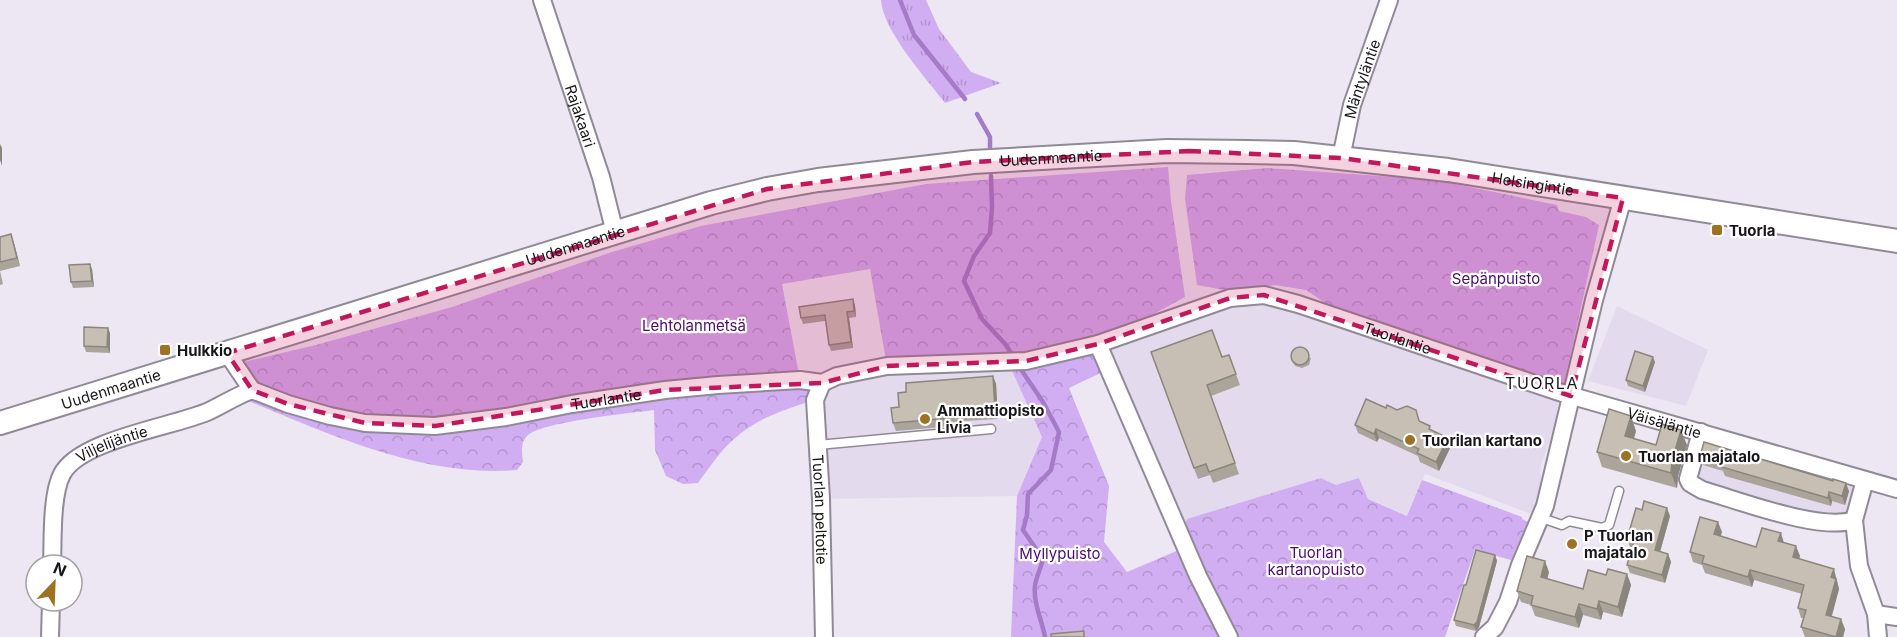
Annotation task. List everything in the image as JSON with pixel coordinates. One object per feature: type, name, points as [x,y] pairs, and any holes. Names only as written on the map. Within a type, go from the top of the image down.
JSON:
[{"type":"main road","name":"Uudenmaantie","points":[[0,423],[711,203],[767,189],[889,171],[996,160],[1167,151]]},
{"type":"main road","name":"Helsingintie","points":[[1167,151],[1294,153],[1448,170],[1897,241]]},
{"type":"street","name":"Rajakaari","points":[[542,0],[601,177],[615,233]]},
{"type":"street","name":"Mäntyläntie","points":[[1341,158],[1352,105],[1389,0]]},
{"type":"street","points":[[1484,637],[1495,627],[1508,602],[1520,565],[1545,506],[1594,300],[1623,198]]},
{"type":"street","name":"Tuorlantie","points":[[252,390],[288,404],[365,423],[435,426],[495,419],[572,404],[665,390],[800,380],[822,383],[837,376],[887,366],[1026,361],[1098,344],[1230,298],[1264,295],[1298,304],[1571,396]]},
{"type":"street","points":[[1098,344],[1198,576],[1229,637]]},
{"type":"street","points":[[227,353],[252,390]]},
{"type":"street","name":"Tuorlan peltotie","points":[[822,383],[815,400],[821,499],[824,637]]},
{"type":"street","name":"Viljelijäntie","points":[[53,553],[57,492],[62,473],[80,456],[99,446],[206,412],[252,390]]},
{"type":"street","name":"Väisäläntie","points":[[1571,396],[1897,489]]},
{"type":"street","points":[[1701,432],[1688,479],[1690,483],[1702,490],[1814,522],[1844,523],[1854,520]]},
{"type":"street","points":[[1865,480],[1854,520],[1859,566],[1875,614],[1878,637]]},
{"type":"street","points":[[50,637],[51,613]]},
{"type":"street","points":[[1875,614],[1897,617]]},
{"type":"lane","points":[[818,445],[991,429]]},
{"type":"lane","points":[[1539,517],[1562,525],[1569,521],[1602,528],[1609,525],[1619,491]]},
{"type":"highlighted area","points":[[1189,151],[1341,158],[1623,198],[1571,396],[1264,295],[1230,298],[1098,344],[1026,361],[887,366],[822,383],[665,390],[435,426],[365,423],[288,404],[252,390],[227,353],[767,189],[973,162]]},
{"type":"shaded area","points":[[1264,304],[1307,313],[1559,399],[1554,427],[1540,469],[1545,506],[1539,517],[1425,474],[1408,516],[1321,478],[1181,534],[1098,344],[1230,305]]},
{"type":"shaded area","points":[[1617,306],[1708,350],[1686,406],[1588,381]]},
{"type":"shaded area","name":"Ammattiopisto Livia","points":[[1008,362],[1042,437],[1017,496],[821,499],[822,383],[837,376]]},
{"type":"shaded area","points":[[1704,439],[1856,482],[1844,523],[1691,482]]},
{"type":"green space","points":[[881,0],[926,0],[939,29],[971,72],[1001,83],[945,103],[897,40],[889,26]]},
{"type":"green space","points":[[1168,167],[1185,297],[1098,344],[1109,369],[1069,388],[1109,486],[1104,542],[1127,572],[1186,547],[1181,534],[1187,519],[1321,478],[1336,485],[1359,478],[1368,499],[1407,516],[1422,480],[1522,517],[1528,522],[1511,560],[1475,550],[1445,637],[1011,637],[1017,496],[1042,437],[1008,362],[887,366],[870,269],[782,284],[800,380],[822,383],[815,400],[772,415],[752,425],[724,449],[698,483],[683,484],[666,476],[655,450],[654,410],[549,426],[527,436],[522,448],[523,462],[517,470],[480,471],[408,460],[338,437],[236,396],[252,390],[235,364],[316,345],[452,307],[612,252],[701,226],[926,184]]},
{"type":"green space","name":"Sepänpuisto","points":[[1268,168],[1436,180],[1557,205],[1559,211],[1586,217],[1599,225],[1563,389],[1340,313],[1306,290],[1275,285],[1230,291],[1197,285],[1185,199],[1187,175]]},
{"type":"building","points":[[11,234],[17,258],[0,262],[0,237]]},
{"type":"building","points":[[90,264],[92,281],[71,282],[69,265]]},
{"type":"building","points":[[853,299],[854,311],[847,312],[851,342],[829,345],[825,315],[801,318],[799,307]]},
{"type":"building","points":[[84,327],[108,328],[107,347],[84,346]]},
{"type":"building","points":[[1212,330],[1222,357],[1229,355],[1236,374],[1207,385],[1235,463],[1209,472],[1206,464],[1194,468],[1151,352]]},
{"type":"building","points":[[1300,347],[1306,350],[1309,356],[1306,362],[1300,365],[1294,362],[1291,356],[1294,350]]},
{"type":"building","points":[[1635,351],[1653,357],[1643,386],[1626,380]]},
{"type":"building","points":[[993,376],[995,410],[961,413],[961,417],[893,423],[891,408],[899,407],[898,393],[906,392],[906,383]]},
{"type":"building","name":"Tuorilan kartano","points":[[1366,399],[1386,408],[1387,405],[1397,410],[1407,406],[1416,410],[1419,421],[1430,426],[1429,429],[1448,438],[1436,462],[1417,453],[1419,449],[1376,429],[1374,434],[1355,425]]},
{"type":"building","points":[[1609,409],[1631,416],[1625,436],[1656,445],[1662,424],[1681,430],[1671,473],[1597,452]]},
{"type":"building","points":[[1704,442],[1846,483],[1842,496],[1829,492],[1828,498],[1722,467],[1723,463],[1700,456]]},
{"type":"building","points":[[1644,501],[1667,508],[1655,550],[1668,554],[1662,575],[1627,565],[1634,540],[1627,539],[1636,508],[1642,510]]},
{"type":"building","points":[[1700,517],[1718,522],[1714,534],[1756,547],[1762,528],[1781,533],[1778,541],[1796,546],[1793,557],[1834,569],[1831,577],[1836,579],[1826,615],[1841,619],[1836,637],[1801,627],[1806,610],[1798,608],[1804,585],[1750,570],[1748,577],[1702,563],[1704,556],[1690,552]]},
{"type":"building","points":[[1476,550],[1495,555],[1477,622],[1474,625],[1454,620]]},
{"type":"building","points":[[1527,556],[1545,561],[1541,577],[1583,589],[1588,570],[1606,575],[1608,569],[1627,574],[1618,607],[1599,601],[1597,609],[1579,604],[1575,617],[1531,605],[1533,596],[1517,591]]},
{"type":"building","points":[[1084,631],[1084,637],[1051,637],[1051,634]]},
{"type":"waterway","points":[[900,0],[914,35],[965,99]]},
{"type":"waterway","points":[[977,114],[990,137],[990,147]]},
{"type":"waterway","points":[[991,176],[990,233],[974,256],[964,281],[982,319],[1006,345],[1014,358]]},
{"type":"waterway","points":[[1018,365],[1043,402],[1059,432],[1051,470],[1028,494],[1027,515],[1023,530],[1043,559],[1035,592],[1036,605],[1045,637]]},
{"type":"place","name":"Tuorla","points":[[1717,230]]},
{"type":"place","name":"Hulkkio","points":[[165,350]]},
{"type":"place","name":"Ammattiopisto Livia","points":[[925,419]]},
{"type":"place","name":"Tuorilan kartano","points":[[1410,440]]},
{"type":"place","name":"Tuorlan majatalo","points":[[1626,456]]},
{"type":"place","name":"P Tuorlan majatalo","points":[[1572,544]]},
{"type":"district","name":"TUORLA","points":[[1542,383]]},
{"type":"park label","name":"Lehtolanmetsä","points":[[694,325]]},
{"type":"park label","name":"Myllypuisto","points":[[1060,553]]},
{"type":"park label","name":"Tuorlan kartanopuisto","points":[[1316,560]]}]
